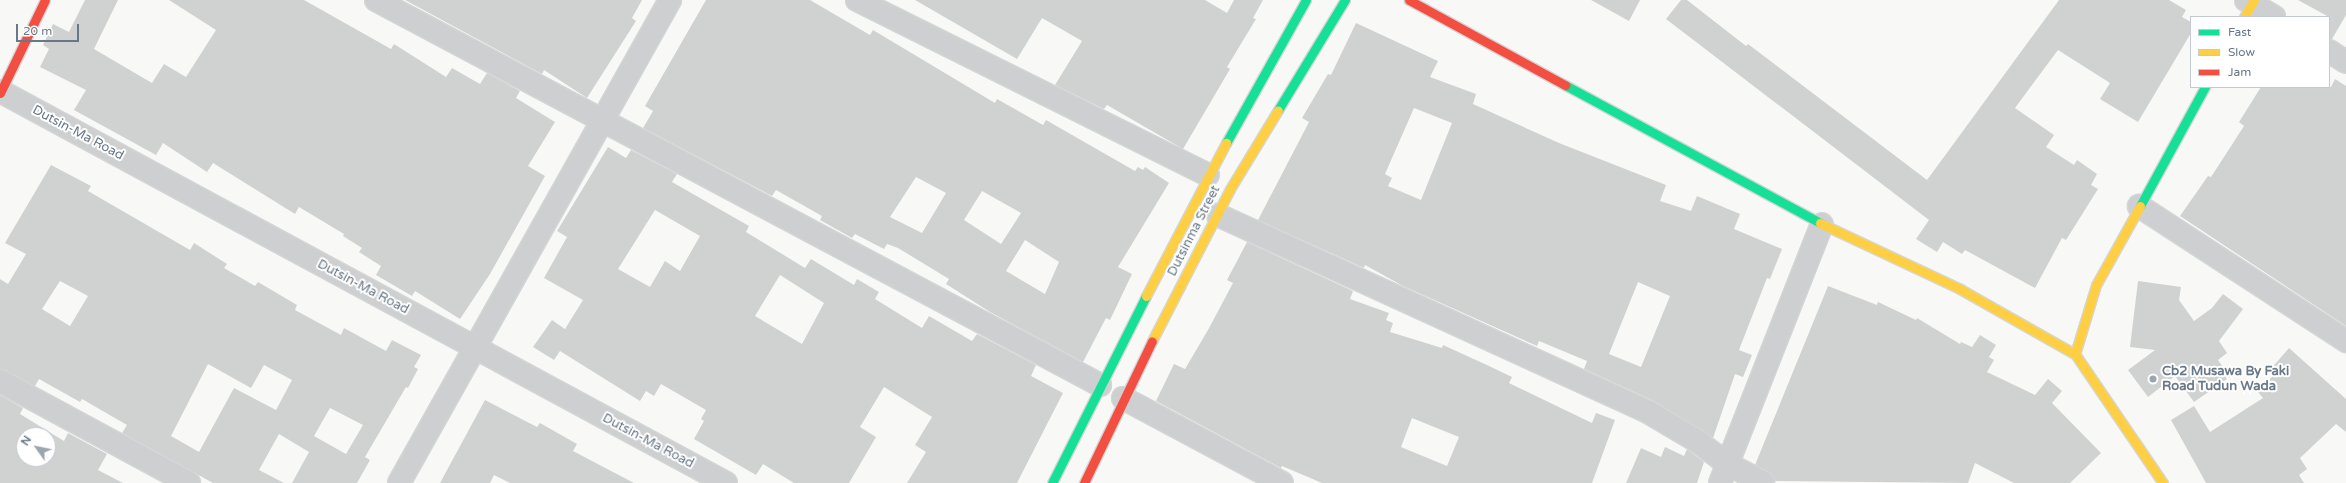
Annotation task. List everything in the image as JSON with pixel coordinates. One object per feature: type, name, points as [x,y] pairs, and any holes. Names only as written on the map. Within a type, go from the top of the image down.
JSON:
[{"type":"street","points":[[0,92],[45,0]]},
{"type":"street","points":[[376,0],[601,122],[1100,385]]},
{"type":"street","points":[[399,483],[670,0]]},
{"type":"street","points":[[857,0],[1208,175]]},
{"type":"street","name":"Dutsinma Street","points":[[1052,483],[1100,385],[1208,175],[1306,0]]},
{"type":"street","name":"Dutsinma Street","points":[[1084,483],[1122,398],[1218,215],[1230,189],[1345,0]]},
{"type":"street","points":[[1410,0],[1822,224],[1960,289],[2075,354],[2155,478]]},
{"type":"street","points":[[2249,5],[2272,16]]},
{"type":"street","points":[[2330,52],[2346,62]]},
{"type":"street","points":[[2075,354],[2096,285],[2204,88]]},
{"type":"street","name":"Dutsin-Ma Road","points":[[0,92],[726,483]]},
{"type":"street","points":[[2139,206],[2346,341]]},
{"type":"street","points":[[1218,215],[1648,412],[1697,441],[1724,474],[1763,483]]},
{"type":"street","points":[[1724,474],[1822,224]]},
{"type":"street","points":[[0,381],[189,483]]},
{"type":"street","points":[[1122,398],[1282,483]]},
{"type":"building","points":[[85,0],[118,0],[94,49],[152,83],[164,64],[186,77],[216,30],[169,0],[304,0],[391,49],[394,44],[446,77],[452,68],[480,84],[487,73],[520,91],[516,98],[555,122],[528,166],[545,176],[490,274],[460,319],[415,291],[412,296],[376,275],[381,266],[359,252],[362,248],[343,236],[344,234],[299,207],[295,214],[213,163],[207,172],[163,143],[156,155],[74,110],[86,90],[40,67],[49,49],[43,45],[53,24],[69,32]]},
{"type":"building","points":[[405,0],[642,0],[632,18],[636,21],[587,98],[544,70],[542,74]]},
{"type":"building","points":[[706,0],[810,0],[870,35],[873,30],[995,103],[997,99],[1043,125],[1046,120],[1135,171],[1138,167],[1143,170],[1145,167],[1169,183],[1118,267],[1132,274],[1110,320],[1106,318],[1083,362],[990,312],[946,284],[949,279],[898,248],[887,244],[884,249],[855,234],[852,238],[820,220],[822,216],[776,190],[772,196],[643,128],[653,111],[645,106]],"holes":[[[916,177],[946,193],[922,233],[890,217]],[[982,191],[1021,213],[1001,244],[964,220]],[[1025,240],[1059,262],[1045,294],[1006,271]]]},
{"type":"building","points":[[915,0],[1205,0],[1227,13],[1234,0],[1263,0],[1253,18],[1256,19],[1227,67],[1230,69],[1183,149],[1107,105],[1104,109],[1055,85],[1082,41],[1042,18],[1017,59]]},
{"type":"building","points":[[1591,0],[1640,0],[1629,21]]},
{"type":"building","points":[[1681,0],[1687,0],[1746,46],[1748,44],[1927,180],[2059,0],[2169,0],[2186,10],[2182,17],[2190,21],[2190,35],[2138,122],[2100,99],[2110,83],[2058,50],[2015,108],[2054,135],[2046,147],[2074,165],[2077,160],[2097,174],[2091,185],[2098,189],[2066,240],[2062,238],[2035,288],[1965,250],[1962,254],[1943,242],[1937,252],[1916,239],[1929,220],[1666,19]]},
{"type":"building","points":[[2298,0],[2346,0],[2346,15],[2332,39],[2330,39],[2330,16],[2327,16]]},
{"type":"building","points":[[1356,23],[1438,61],[1430,77],[1476,94],[1473,104],[1559,143],[1666,185],[1660,201],[1691,211],[1697,196],[1740,214],[1734,229],[1782,249],[1770,279],[1767,278],[1739,350],[1752,355],[1743,377],[1735,374],[1713,438],[1654,401],[1584,369],[1587,361],[1539,341],[1537,346],[1403,286],[1365,265],[1364,268],[1258,220],[1309,122],[1302,118],[1328,74],[1331,75]],"holes":[[[1414,108],[1452,123],[1421,200],[1388,186],[1392,178],[1385,174]],[[1638,282],[1670,296],[1641,367],[1609,354]]]},
{"type":"building","points":[[2335,79],[2346,86],[2346,326],[2180,216],[2208,176],[2211,177],[2244,126],[2239,122],[2260,88],[2331,87]]},
{"type":"building","points":[[608,147],[626,158],[631,150],[677,174],[672,182],[749,226],[746,232],[805,268],[811,259],[854,285],[857,279],[879,292],[875,299],[922,328],[929,316],[972,341],[977,334],[1036,365],[1031,376],[1063,393],[1017,483],[907,483],[926,452],[915,445],[932,417],[884,387],[860,427],[876,437],[849,483],[794,483],[763,464],[756,475],[694,439],[704,421],[701,419],[706,410],[661,384],[654,396],[646,391],[640,401],[560,351],[554,360],[533,347],[552,320],[565,329],[583,300],[544,278],[567,237],[557,231]],"holes":[[[655,210],[700,236],[680,271],[665,261],[650,287],[618,269]],[[780,275],[824,303],[802,344],[755,316]]]},
{"type":"building","points":[[51,165],[91,186],[88,191],[190,250],[194,243],[227,264],[224,268],[255,286],[258,282],[297,305],[295,310],[341,335],[344,328],[386,351],[392,340],[421,355],[414,367],[418,369],[408,388],[406,387],[365,457],[370,460],[357,483],[292,483],[309,452],[279,434],[259,470],[284,483],[213,483],[122,433],[127,425],[82,399],[80,402],[39,379],[35,386],[0,369],[0,279],[8,284],[26,254],[5,243]],"holes":[[[60,281],[88,296],[70,326],[42,309]],[[208,364],[251,388],[264,365],[292,380],[276,410],[234,388],[199,452],[171,436]],[[330,408],[363,425],[346,454],[314,436]]]},
{"type":"building","points":[[1247,242],[1353,291],[1350,299],[1389,313],[1386,320],[1393,323],[1390,332],[1442,348],[1443,345],[1512,377],[1509,383],[1592,423],[1596,413],[1615,420],[1592,483],[1322,483],[1282,466],[1281,468],[1156,401],[1174,364],[1185,369],[1208,330],[1233,283],[1227,280]],"holes":[[[1412,418],[1459,437],[1447,466],[1401,447]]]},
{"type":"building","points":[[2138,281],[2181,287],[2179,300],[2194,321],[2212,308],[2223,294],[2243,309],[2219,341],[2227,353],[2218,360],[2230,377],[2194,402],[2175,376],[2148,397],[2128,370],[2155,350],[2130,347]]},
{"type":"building","points":[[1828,286],[1877,305],[1878,302],[1916,320],[1917,318],[1960,344],[1961,342],[1972,347],[1980,335],[1996,345],[1989,357],[1994,360],[1987,372],[2035,395],[2048,379],[2062,391],[2052,403],[2101,453],[2070,483],[2014,483],[1975,463],[1968,483],[1775,481],[1769,472],[1755,465]]},
{"type":"building","points":[[2289,348],[2346,399],[2346,432],[2336,424],[2300,458],[2307,469],[2299,475],[2304,483],[2206,483],[2171,420],[2194,406],[2210,432],[2263,398],[2257,391],[2274,375],[2269,371]]},
{"type":"building","points":[[0,395],[23,408],[20,414],[41,427],[16,427],[16,467],[56,467],[56,436],[64,441],[68,433],[107,454],[98,470],[123,483],[0,483]]},
{"type":"building","points":[[485,400],[537,427],[540,423],[577,444],[573,451],[634,483],[510,483],[494,475],[490,483],[440,483]]},
{"type":"building","points":[[1665,447],[1684,456],[1687,449],[1704,462],[1697,483],[1626,483],[1641,448],[1661,457]]},
{"type":"traffic: fast","points":[[1226,143],[1306,0]]},
{"type":"traffic: fast","points":[[1278,110],[1345,0]]},
{"type":"traffic: fast","points":[[1565,85],[1820,223]]},
{"type":"traffic: fast","points":[[2140,206],[2204,88]]},
{"type":"traffic: fast","points":[[1052,483],[1146,296]]},
{"type":"traffic: slow","points":[[2245,16],[2254,0]]},
{"type":"traffic: slow","points":[[1152,341],[1230,189],[1278,110]]},
{"type":"traffic: slow","points":[[1146,296],[1226,143]]},
{"type":"traffic: slow","points":[[2140,206],[2096,285],[2075,354],[2163,483]]},
{"type":"traffic: slow","points":[[1820,223],[1960,289],[2075,354]]},
{"type":"traffic: jam","points":[[0,93],[45,0]]},
{"type":"traffic: jam","points":[[1409,0],[1565,85]]},
{"type":"traffic: jam","points":[[1084,483],[1152,341]]},
{"type":"place","name":"Cb2 Musawa By Faki Road Tudun Wada","points":[[2153,379]]}]
